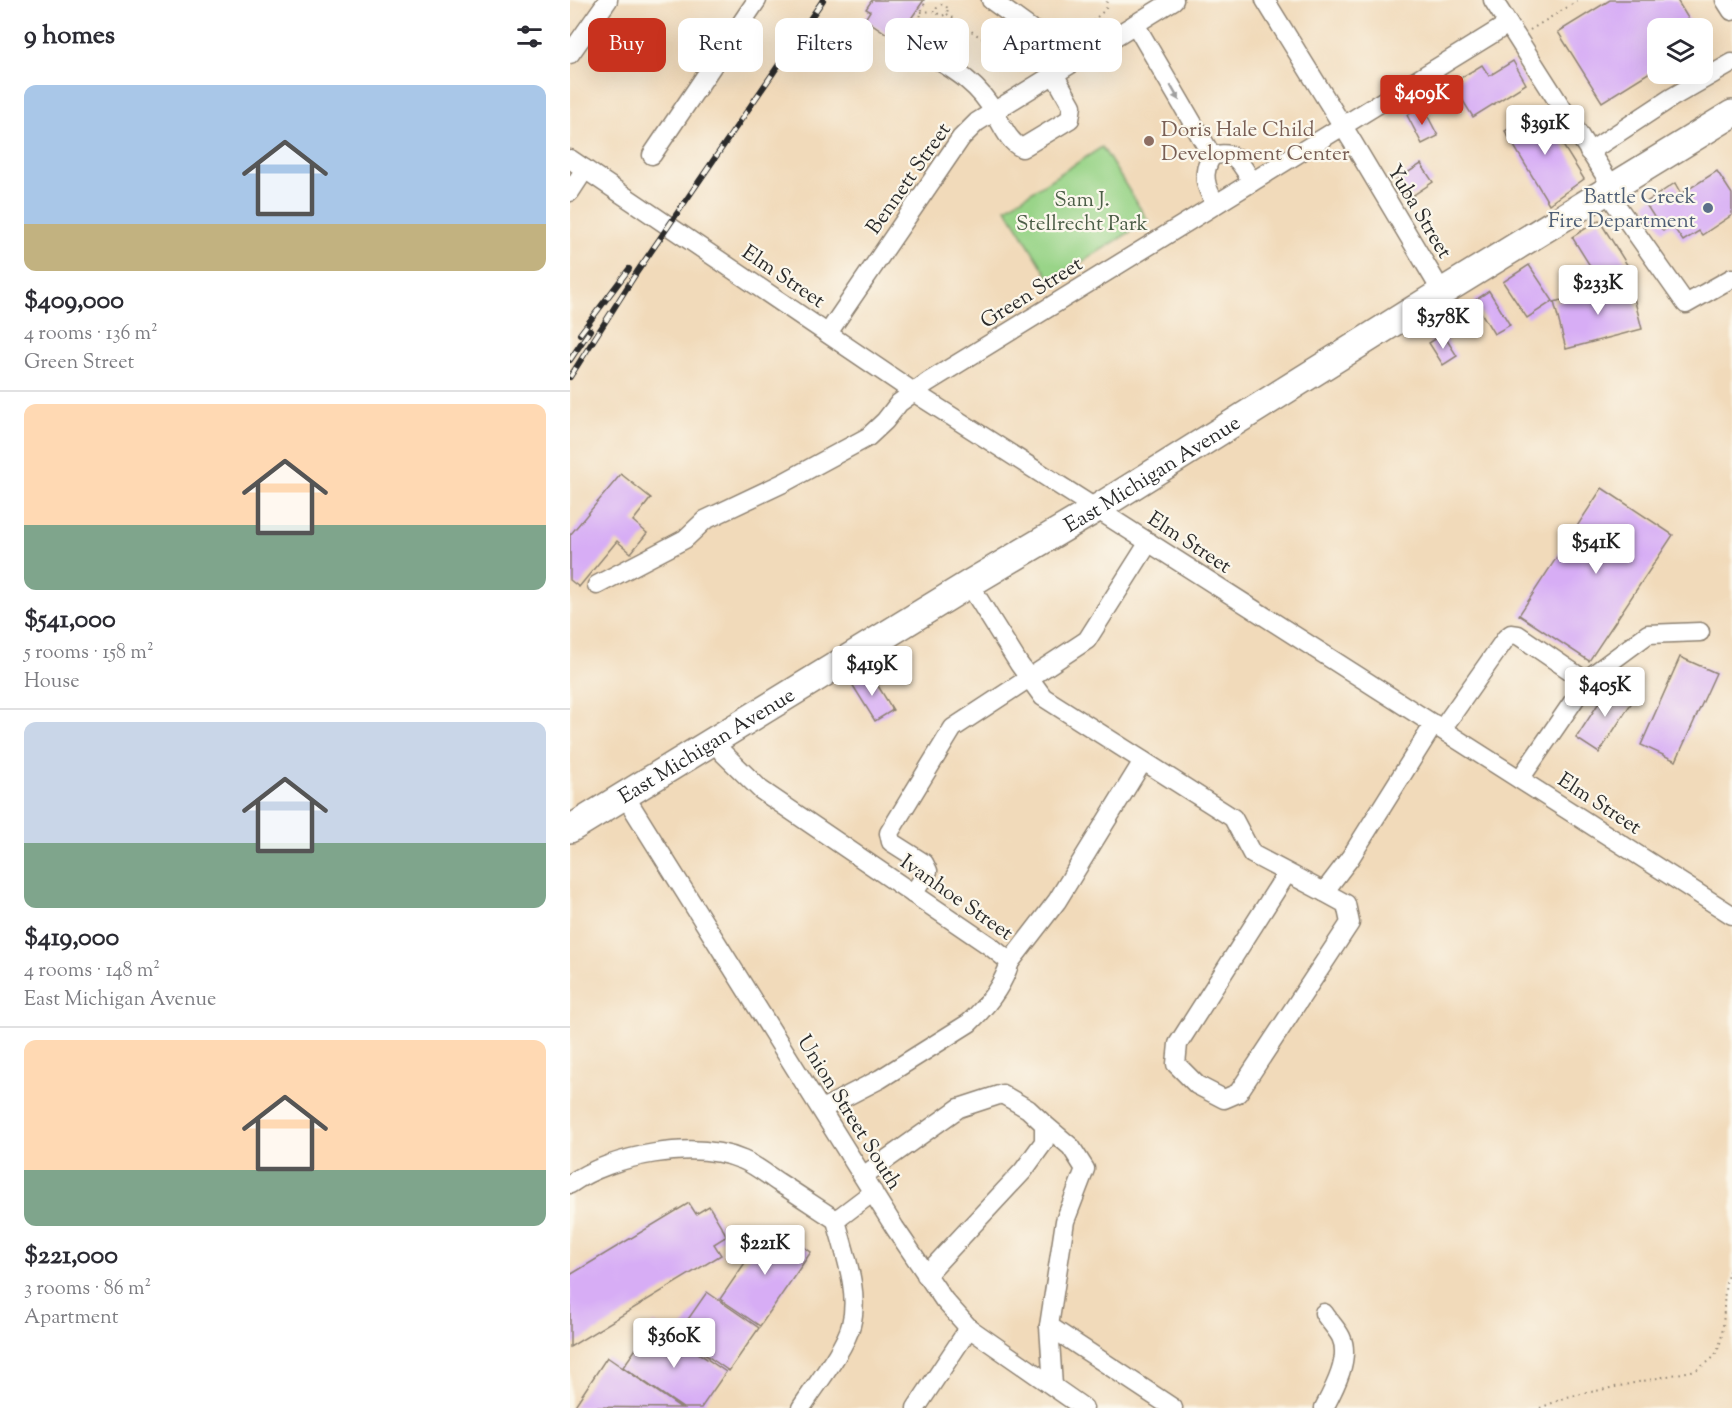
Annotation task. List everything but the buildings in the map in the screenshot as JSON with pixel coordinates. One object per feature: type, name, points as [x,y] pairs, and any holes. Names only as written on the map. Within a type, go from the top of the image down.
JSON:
[{"type":"highway","name":"East Michigan Avenue","points":[[570,829],[969,584],[1096,509],[1732,114]]},
{"type":"street","points":[[570,54],[608,0]]},
{"type":"street","points":[[652,155],[757,0]]},
{"type":"street","points":[[991,0],[1016,18]]},
{"type":"street","name":"Bennett Street","points":[[1122,32],[1174,0]]},
{"type":"street","name":"Yuba Street","points":[[1265,0],[1442,292]]},
{"type":"street","points":[[1493,0],[1589,152],[1610,190],[1686,304],[1732,278]]},
{"type":"street","points":[[1725,0],[1732,11]]},
{"type":"street","points":[[1135,24],[1212,156]]},
{"type":"street","name":"Green Street","points":[[597,585],[685,539],[705,520],[783,483],[868,437],[899,403],[928,382],[1342,124],[1508,24]]},
{"type":"street","points":[[1589,152],[1671,98],[1732,63]]},
{"type":"street","points":[[954,72],[977,87],[1007,134],[1014,143],[1022,148],[1067,122],[1072,115],[1072,106],[1058,72]]},
{"type":"street","name":"Bennett Street","points":[[828,333],[961,138],[977,122],[1056,72]]},
{"type":"street","points":[[1216,204],[1204,179],[1207,164],[1212,156],[1222,153],[1231,155],[1252,182]]},
{"type":"street","name":"Elm Street","points":[[570,159],[915,393],[1732,915]]},
{"type":"street","points":[[570,192],[585,169]]},
{"type":"street","points":[[913,894],[928,871],[924,863],[891,842],[889,832],[953,728],[1087,640],[1149,542]]},
{"type":"street","points":[[969,584],[1043,697],[1233,818],[1252,854],[1346,904],[1350,923],[1238,1093],[1224,1099],[1197,1085],[1176,1064],[1178,1044],[1287,873]]},
{"type":"street","points":[[1520,779],[1590,677],[1648,634],[1700,632]]},
{"type":"street","points":[[1324,892],[1350,858],[1438,726],[1511,634],[1518,635],[1587,682]]},
{"type":"street","name":"Ivanhoe Street","points":[[716,741],[723,753],[761,790],[1010,962],[1006,975],[979,1014],[969,1023],[880,1079],[822,1109]]},
{"type":"street","points":[[1010,962],[1057,901],[1143,761]]},
{"type":"street","name":"Union Street South","points":[[625,796],[873,1192],[944,1300],[969,1328],[1084,1408]]},
{"type":"street","points":[[863,1176],[959,1108],[1002,1094],[1028,1108],[1071,1147],[1084,1169],[1065,1221],[1049,1326],[1053,1386]]},
{"type":"street","points":[[926,1275],[1023,1171],[1044,1142],[1044,1124]]},
{"type":"street","points":[[570,1184],[630,1159],[680,1152],[711,1151],[730,1155],[755,1166],[836,1220],[853,1294],[851,1325],[841,1347],[801,1408]]},
{"type":"street","points":[[836,1220],[873,1192]]},
{"type":"street","points":[[1324,1313],[1341,1337],[1345,1354],[1331,1396],[1324,1408]]},
{"type":"street","points":[[1049,1326],[1173,1408]]},
{"type":"street","points":[[916,1408],[969,1328]]},
{"type":"path","points":[[920,18],[920,12],[927,0]]},
{"type":"path","points":[[936,11],[940,0]]},
{"type":"path","points":[[1096,18],[1106,9],[1107,0]]},
{"type":"path","points":[[1529,31],[1579,0]]},
{"type":"path","points":[[940,5],[947,7],[947,14]]},
{"type":"path","points":[[920,12],[936,11]]},
{"type":"path","points":[[936,11],[940,16],[947,14]]},
{"type":"path","points":[[947,14],[981,38]]},
{"type":"path","points":[[1540,1408],[1567,1397],[1696,1370],[1706,1363],[1715,1355],[1722,1334],[1723,1309],[1732,1265]]},
{"type":"green space","name":"Sam J. Stellrecht Park","points":[[1102,147],[1148,221],[1051,281],[1006,208]]},
{"type":"railway","points":[[570,377],[637,272],[823,0]]},
{"type":"railway","points":[[580,334],[629,269]]},
{"type":"railway","points":[[570,360],[590,330]]},
{"type":"place","name":"Doris Hale Child Development Center","points":[[1149,141]]},
{"type":"place","name":"Battle Creek Fire Department","points":[[1708,208]]}]
